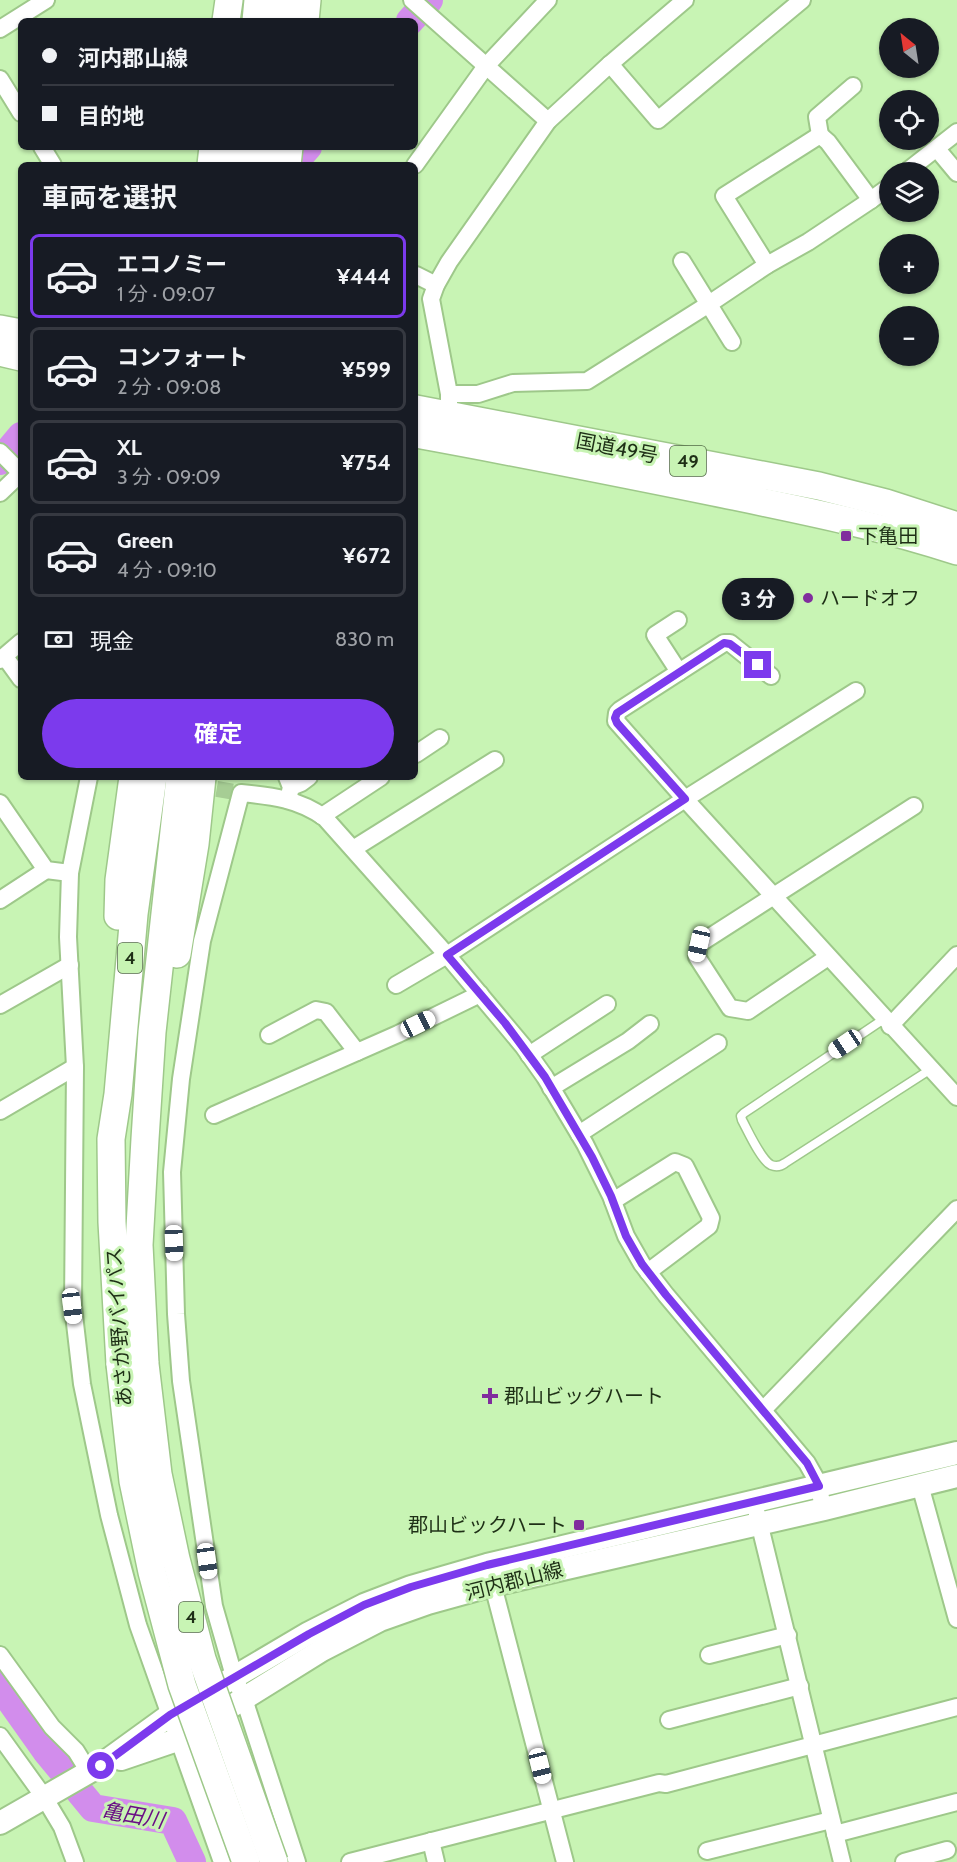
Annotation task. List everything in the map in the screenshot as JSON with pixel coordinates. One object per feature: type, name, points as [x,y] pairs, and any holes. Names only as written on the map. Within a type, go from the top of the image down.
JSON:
[{"type":"highway","points":[[226,18],[229,0]]},
{"type":"highway","points":[[256,18],[258,0]]},
{"type":"highway","points":[[280,18],[283,0]]},
{"type":"highway","points":[[305,18],[307,0]]},
{"type":"highway","points":[[0,329],[18,332]]},
{"type":"highway","points":[[0,352],[18,356]]},
{"type":"highway","name":"国道49号","points":[[418,409],[449,405],[819,486],[886,503],[957,526]]},
{"type":"highway","name":"国道49号","points":[[418,434],[542,457],[812,513],[920,539],[957,551]]},
{"type":"highway","points":[[111,1139],[106,1093],[119,880],[134,780]]},
{"type":"highway","name":"あさか野バイパス","points":[[153,780],[134,914],[118,1094],[111,1139],[112,1222],[133,1364],[179,1570],[202,1659],[274,1862]]},
{"type":"highway","name":"あさか野バイパス","points":[[180,780],[152,1032],[133,1364],[133,1481],[152,1572],[182,1685],[246,1862]]},
{"type":"highway","points":[[145,1139],[193,855],[202,780]]},
{"type":"main road","name":"河内郡山線","points":[[0,1823],[95,1769],[170,1715],[234,1676],[364,1605],[411,1587],[490,1575],[756,1512],[819,1486],[957,1453]]},
{"type":"main road","name":"河内郡山線","points":[[756,1512],[824,1509],[957,1476]]},
{"type":"main road","name":"河内郡山線","points":[[95,1769],[177,1740],[322,1650],[380,1620],[428,1603],[490,1575]]},
{"type":"street","points":[[0,29],[46,0]]},
{"type":"street","points":[[412,0],[548,121]]},
{"type":"street","points":[[417,162],[486,66],[548,0]]},
{"type":"street","points":[[686,0],[610,64],[548,121],[449,262],[436,285],[432,299],[449,405],[513,383],[587,381],[710,304],[766,265],[808,242],[879,194]]},
{"type":"street","points":[[610,64],[658,120],[802,0]]},
{"type":"street","points":[[0,79],[18,108]]},
{"type":"street","points":[[853,86],[816,117],[820,135],[828,142],[871,200]]},
{"type":"street","points":[[939,147],[957,132]]},
{"type":"street","points":[[766,265],[724,196],[820,135]]},
{"type":"street","points":[[919,162],[936,150]]},
{"type":"street","points":[[938,150],[957,173]]},
{"type":"street","points":[[682,261],[732,342]]},
{"type":"street","points":[[418,277],[436,285]]},
{"type":"street","points":[[0,452],[18,470]]},
{"type":"street","points":[[0,493],[18,472]]},
{"type":"street","points":[[678,620],[655,635],[678,672]]},
{"type":"street","points":[[771,676],[727,642],[620,710],[615,718],[617,723],[772,896],[957,1097]]},
{"type":"street","points":[[18,645],[3,658],[18,676]]},
{"type":"street","points":[[396,985],[447,955],[685,799],[856,691]]},
{"type":"street","points":[[418,753],[440,738]]},
{"type":"street","points":[[352,849],[495,760]]},
{"type":"street","points":[[88,780],[70,873],[68,937],[75,1067],[72,1306],[82,1384],[109,1515],[138,1625],[222,1862]]},
{"type":"street","points":[[297,1862],[244,1699],[234,1676],[214,1606],[181,1382],[176,1314],[172,1172],[181,1079],[202,941],[241,793],[289,788],[305,780]]},
{"type":"street","points":[[322,816],[376,780]]},
{"type":"street","points":[[289,788],[302,804],[322,816],[352,849],[480,993],[529,1055],[579,1134],[613,1201],[631,1245],[648,1272],[807,1463],[819,1486],[824,1509]]},
{"type":"street","points":[[0,803],[46,870]]},
{"type":"street","points":[[828,957],[748,1011],[730,1008],[697,957],[699,944],[914,806]]},
{"type":"street","points":[[0,900],[46,870],[70,873]]},
{"type":"street","points":[[887,1022],[957,955]]},
{"type":"street","points":[[0,1005],[70,965]]},
{"type":"street","points":[[214,1115],[357,1052],[480,993]]},
{"type":"street","points":[[529,1055],[608,1004]]},
{"type":"street","points":[[269,1035],[316,1010],[326,1012],[357,1052]]},
{"type":"street","points":[[551,1088],[628,1041],[650,1024]]},
{"type":"street","points":[[579,1134],[718,1043]]},
{"type":"street","points":[[0,1111],[75,1067]]},
{"type":"street","points":[[613,1201],[675,1162],[685,1166],[711,1218],[709,1226],[648,1272]]},
{"type":"street","points":[[763,1410],[957,1209]]},
{"type":"street","points":[[920,1485],[957,1619]]},
{"type":"street","points":[[756,1512],[842,1862]]},
{"type":"street","points":[[490,1575],[565,1862]]},
{"type":"street","points":[[709,1655],[788,1635]]},
{"type":"street","points":[[0,1655],[52,1727],[95,1769]]},
{"type":"street","points":[[669,1720],[800,1686]]},
{"type":"street","points":[[350,1862],[659,1783],[666,1784],[957,1707]]},
{"type":"street","points":[[0,1736],[44,1797],[62,1827],[75,1862]]},
{"type":"street","points":[[707,1851],[957,1802]]},
{"type":"street","points":[[431,1841],[436,1862]]},
{"type":"street","points":[[904,1862],[947,1850]]},
{"type":"lane","points":[[887,1022],[741,1116],[763,1158],[771,1165],[780,1166],[931,1069]]},
{"type":"waterway","name":"亀田川","points":[[413,18],[429,0]]},
{"type":"waterway","name":"亀田川","points":[[295,162],[305,150]]},
{"type":"waterway","name":"亀田川","points":[[0,461],[18,440]]},
{"type":"waterway","name":"亀田川","points":[[0,1686],[46,1751],[93,1808],[173,1821],[192,1862]]},
{"type":"tunnel","points":[[193,785],[241,793]]},
{"type":"place","name":"下亀田","points":[[846,536]]},
{"type":"place","name":"ハードオフ","points":[[808,598]]},
{"type":"place","name":"郡山ビッグハート","points":[[490,1396]]},
{"type":"place","name":"郡山ビックハート","points":[[579,1525]]},
{"type":"route","points":[[101,1766],[170,1715],[234,1676],[364,1605],[411,1587],[487,1565],[819,1486],[807,1463],[642,1264],[626,1236],[611,1196],[592,1157],[545,1077],[505,1023],[447,955],[685,799],[617,723],[615,718],[620,710],[727,642],[758,665]]}]
